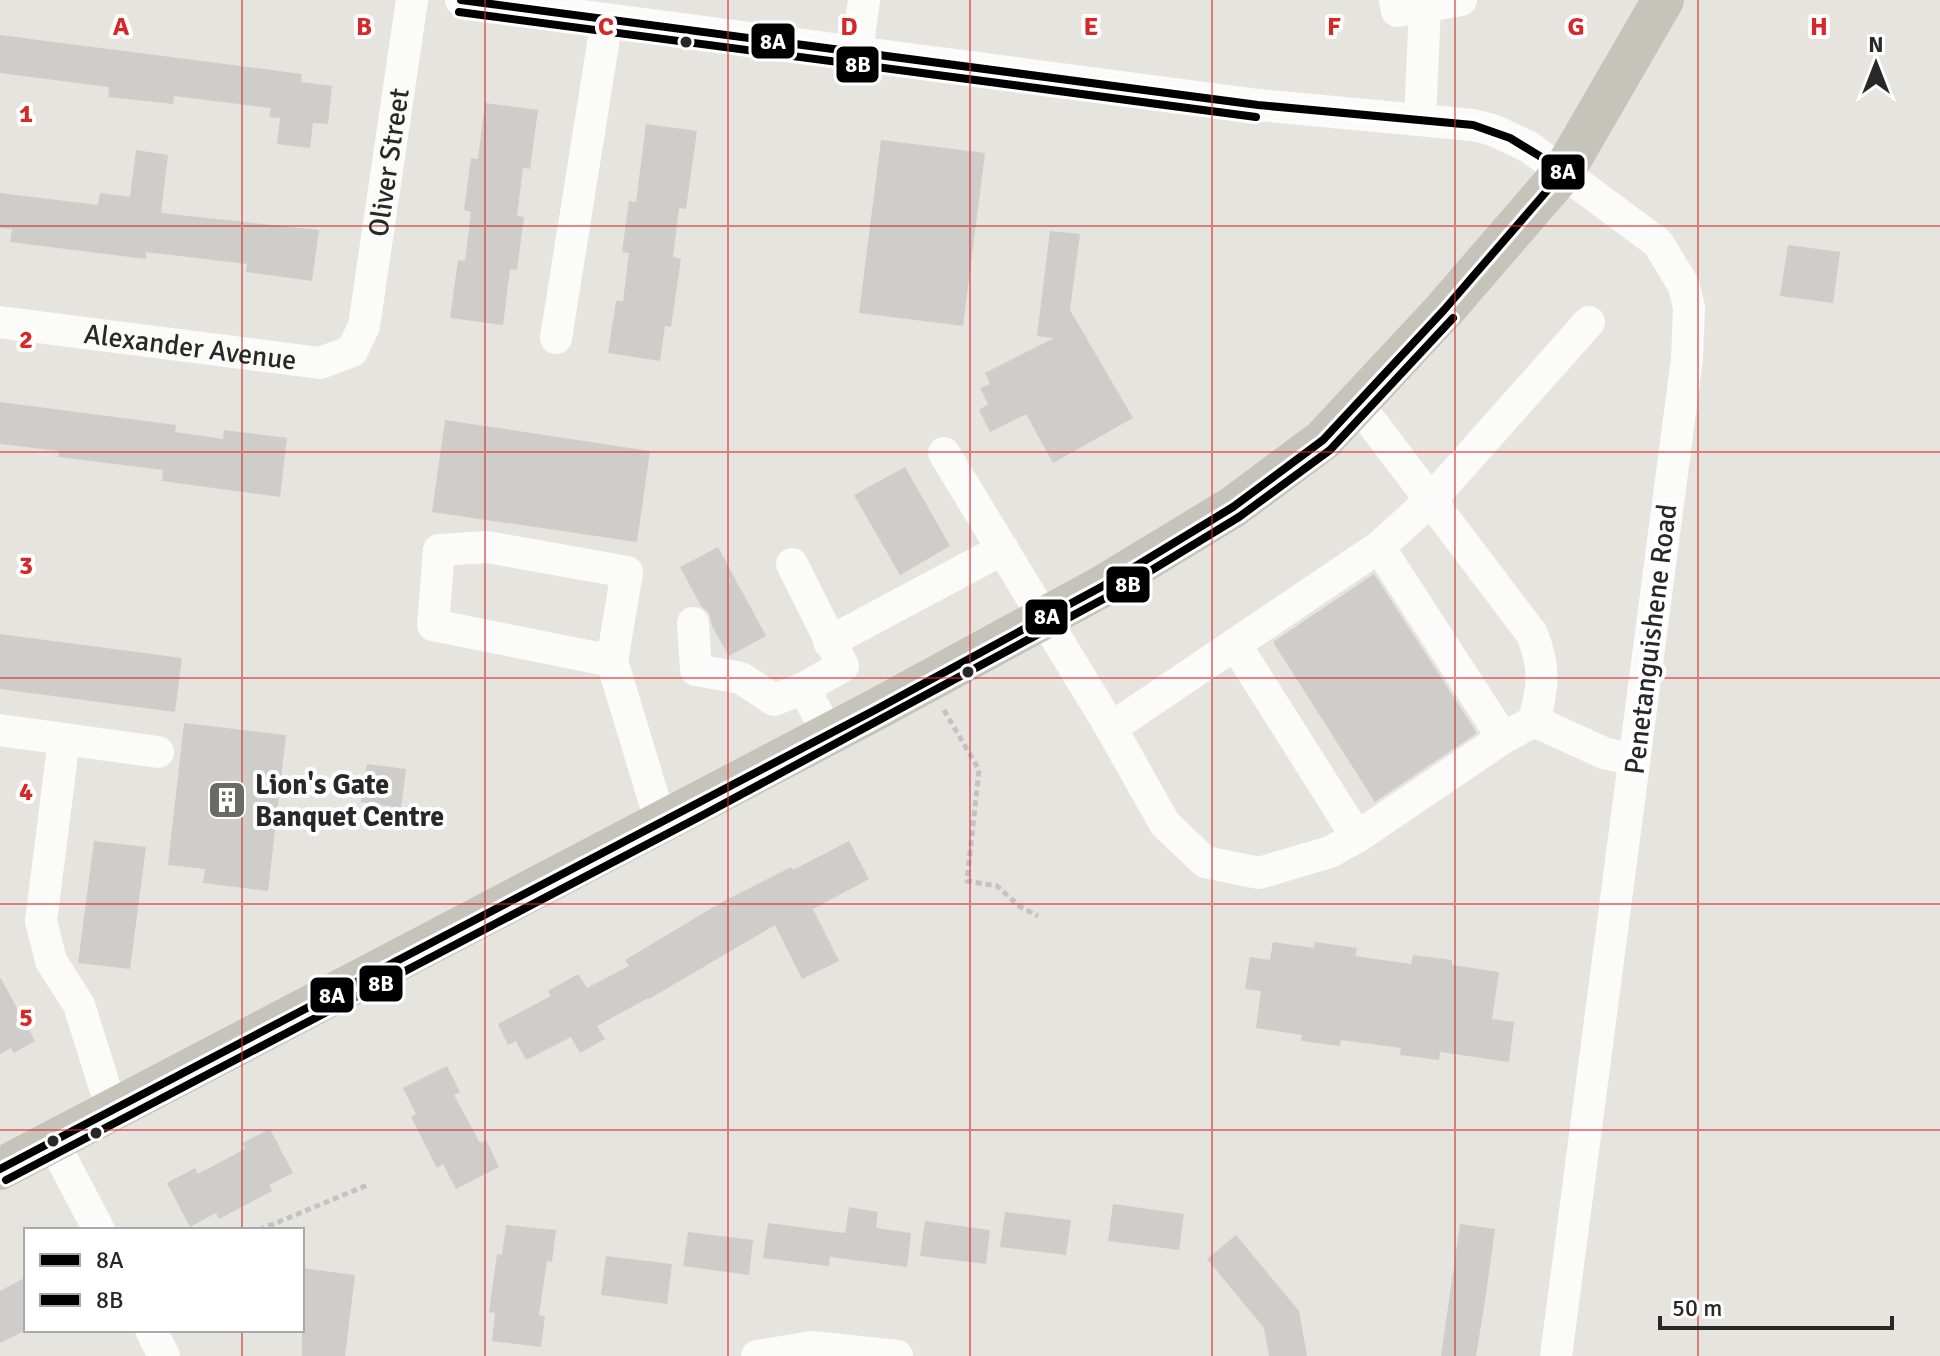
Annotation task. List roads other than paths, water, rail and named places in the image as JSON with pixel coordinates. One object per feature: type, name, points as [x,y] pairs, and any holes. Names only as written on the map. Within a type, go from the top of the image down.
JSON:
[{"type":"main road","points":[[0,1169],[927,681],[1103,586],[1233,507],[1323,440],[1444,310],[1564,171],[1657,2]]},
{"type":"street","name":"Oliver Street","points":[[364,326],[412,0]]},
{"type":"street","name":"Penetanguishene Road","points":[[461,0],[1258,105],[1493,130],[1529,147],[1658,243],[1684,286],[1689,307],[1687,359],[1556,1356]]},
{"type":"street","points":[[857,52],[864,0]]},
{"type":"street","points":[[1420,120],[1410,3],[1461,0]]},
{"type":"street","points":[[556,338],[607,19]]},
{"type":"street","name":"Alexander Avenue","points":[[0,322],[320,363],[352,351],[364,326]]},
{"type":"street","points":[[1111,728],[1379,547],[1430,501],[1589,322]]},
{"type":"street","points":[[944,453],[1111,728],[1165,824],[1205,862],[1259,873],[1330,852],[1357,837],[1503,738],[1534,721],[1540,700],[1543,663],[1532,634],[1357,403]]},
{"type":"street","points":[[612,661],[433,625],[439,550],[487,547],[627,572],[612,661],[661,823]]},
{"type":"street","points":[[1379,547],[1503,738]]},
{"type":"street","points":[[829,642],[1003,549]]},
{"type":"street","points":[[693,623],[696,670],[741,678],[774,700],[804,688],[843,666],[792,564]]},
{"type":"street","points":[[1235,644],[1357,837]]},
{"type":"street","points":[[804,688],[828,734]]},
{"type":"street","points":[[1534,721],[1604,753],[1634,760]]},
{"type":"street","points":[[0,730],[158,752]]},
{"type":"street","points":[[64,739],[41,921],[51,961],[79,1005],[112,1110]]},
{"type":"street","points":[[53,1142],[98,1228]]},
{"type":"street","points":[[152,1332],[164,1356]]},
{"type":"street","points":[[757,1356],[812,1347],[897,1356]]},
{"type":"place","name":"Lion's Gate Banquet Centre","points":[[227,800]]}]
